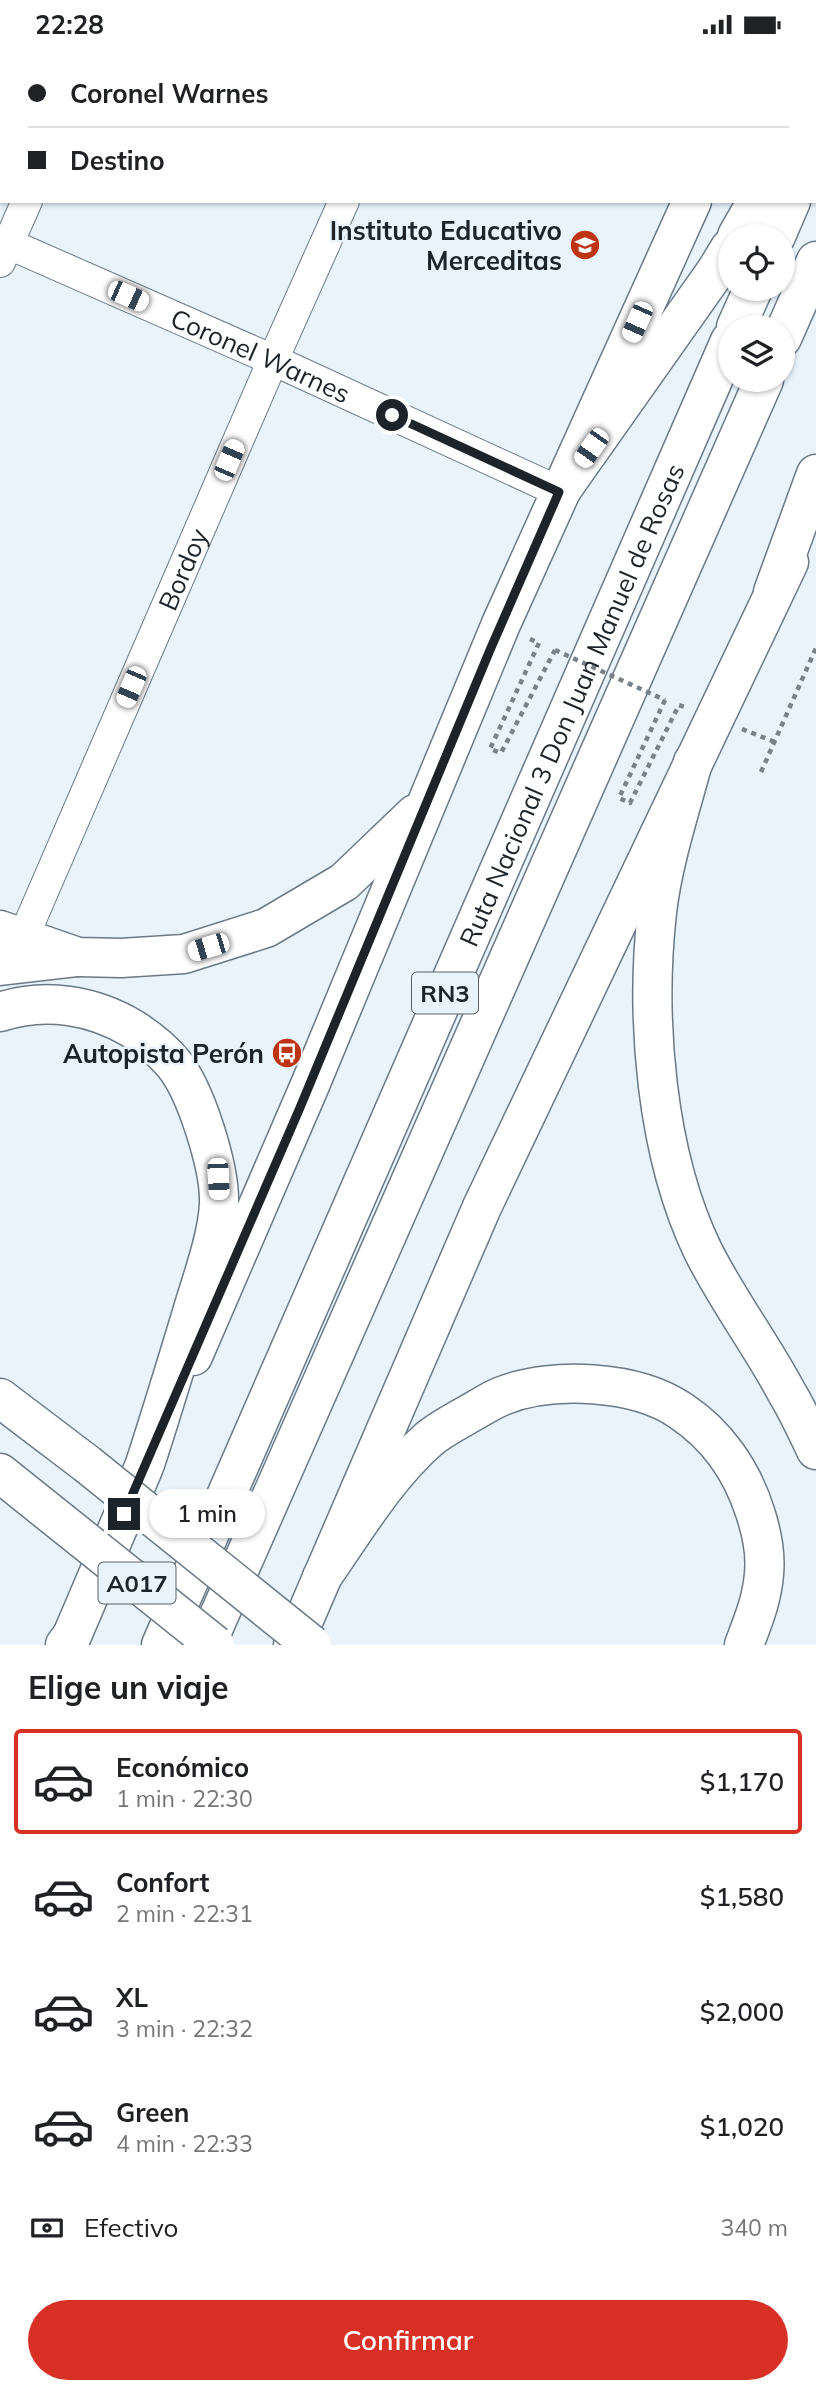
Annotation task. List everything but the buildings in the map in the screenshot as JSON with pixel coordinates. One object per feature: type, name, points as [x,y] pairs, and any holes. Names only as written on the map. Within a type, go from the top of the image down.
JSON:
[{"type":"main road","points":[[68,1642],[299,1110],[501,624],[691,203]]},
{"type":"main road","points":[[744,224],[756,203]]},
{"type":"main road","points":[[781,224],[790,203]]},
{"type":"main road","points":[[792,315],[816,261]]},
{"type":"main road","points":[[559,492],[718,268]]},
{"type":"main road","name":"Ruta Nacional 3 Don Juan Manuel de Rosas","points":[[161,1645],[718,369]]},
{"type":"main road","name":"Ruta Nacional 3 Don Juan Manuel de Rosas","points":[[206,1645],[759,392]]},
{"type":"main road","points":[[293,1645],[482,1207],[816,498]]},
{"type":"main road","points":[[693,762],[668,853],[657,912],[652,1011],[657,1081],[671,1159],[702,1248],[728,1299],[787,1392],[816,1450]]},
{"type":"main road","points":[[8,945],[78,957],[121,958],[184,954],[266,928],[344,881],[425,805]]},
{"type":"main road","points":[[0,1012],[36,1005],[80,1006],[115,1018],[145,1036],[174,1064],[191,1091],[201,1121],[218,1179],[219,1205],[208,1260],[145,1464]]},
{"type":"main road","points":[[0,1380],[74,1453]]},
{"type":"main road","points":[[322,1577],[398,1470],[445,1428],[502,1396],[549,1384],[613,1386],[643,1394],[680,1410],[726,1454],[747,1489],[760,1526],[765,1571],[759,1606],[744,1645]]},
{"type":"main road","name":"A017","points":[[0,1398],[74,1453],[312,1645]]},
{"type":"main road","name":"A017","points":[[0,1473],[215,1645]]},
{"type":"main road","points":[[0,1496],[60,1521]]},
{"type":"street","points":[[3,248],[26,203]]},
{"type":"street","name":"Bordoy","points":[[8,945],[343,203]]},
{"type":"street","name":"Coronel Warnes","points":[[3,248],[273,360],[559,492]]},
{"type":"path","points":[[501,624],[539,643],[490,748],[501,753],[555,650],[665,700]]},
{"type":"path","points":[[761,772],[816,649]]},
{"type":"place","name":"Instituto Educativo Merceditas","points":[[585,245]]},
{"type":"place","name":"Autopista Perón","points":[[287,1053]]},
{"type":"route","points":[[124,1514],[299,1110],[490,650],[559,492],[392,415]]}]
